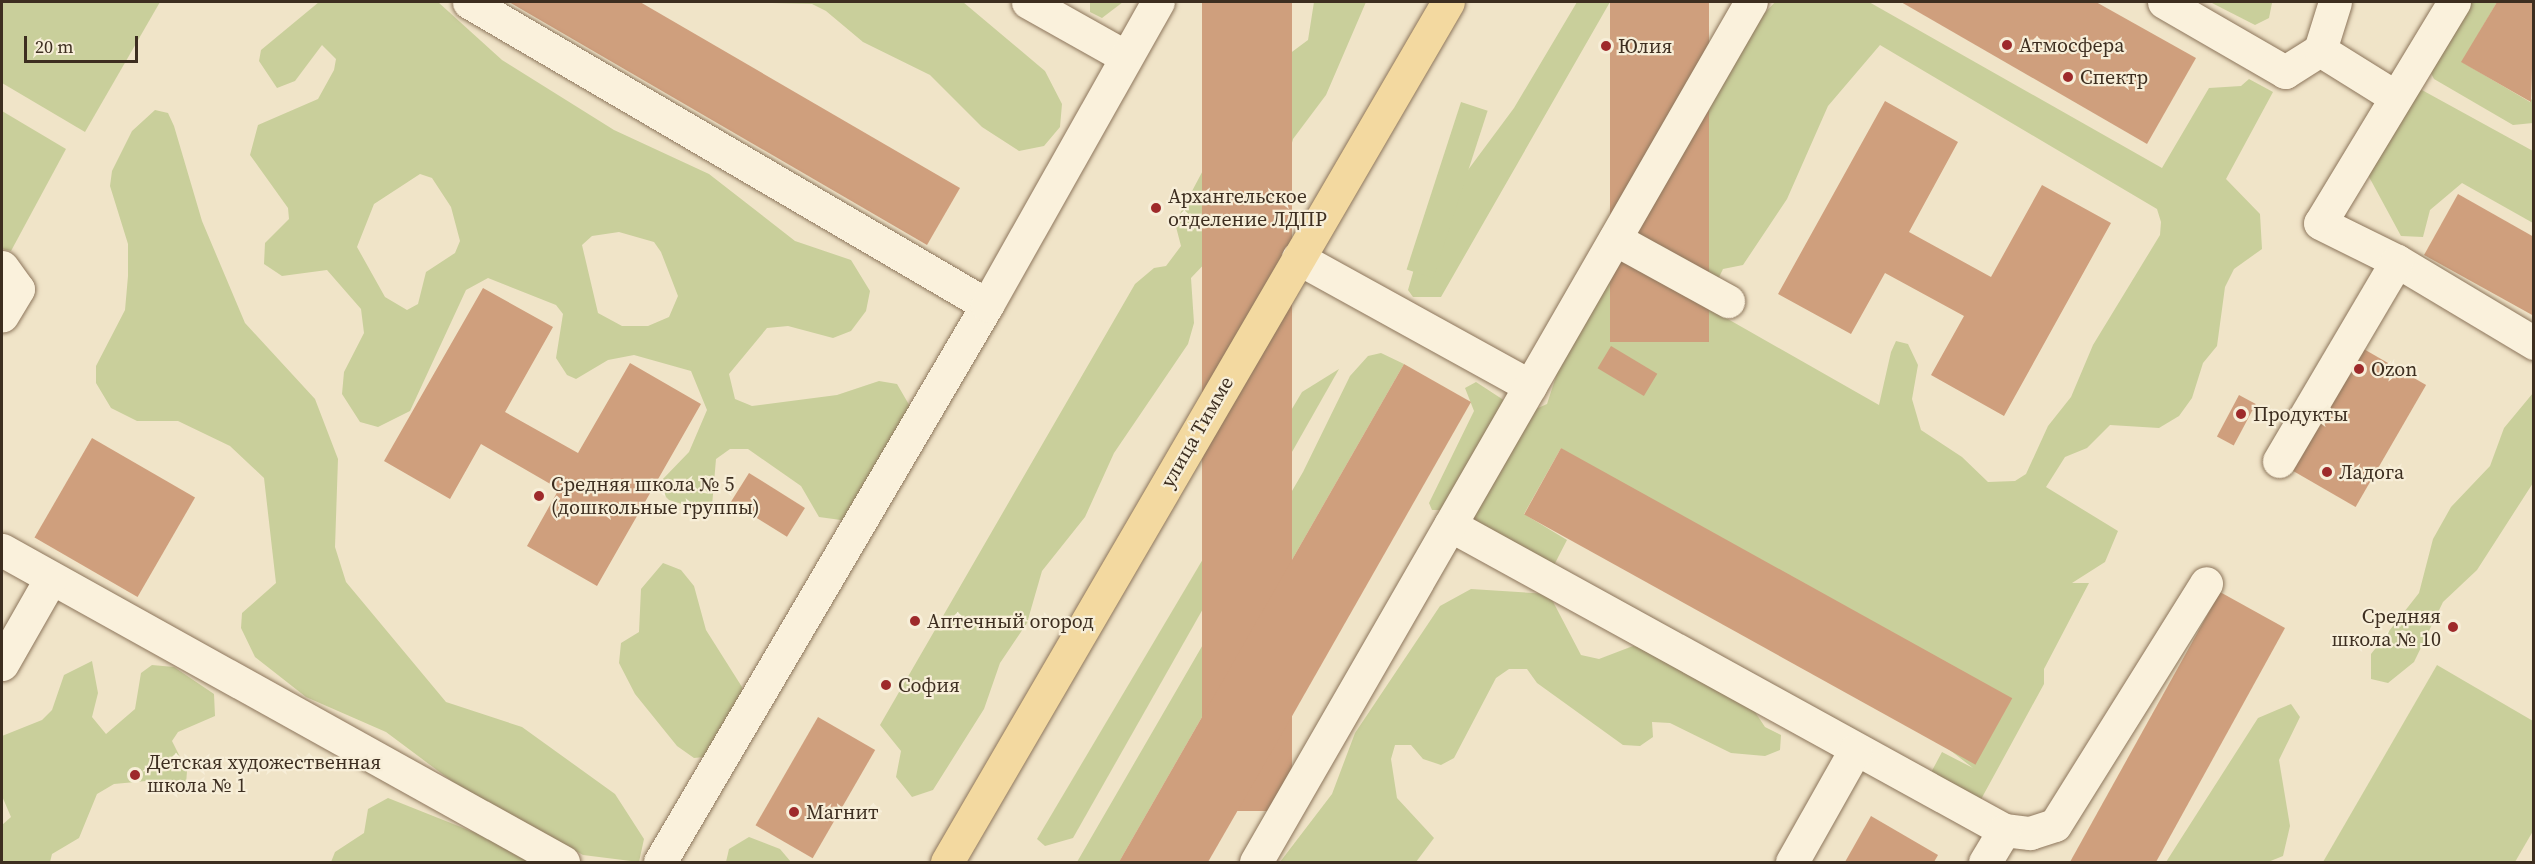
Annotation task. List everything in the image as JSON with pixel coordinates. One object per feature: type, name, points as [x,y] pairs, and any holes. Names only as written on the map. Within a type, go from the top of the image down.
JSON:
[{"type":"main road","name":"улица Тимме","points":[[947,862],[1448,2]]},
{"type":"lane","points":[[469,2],[987,305]]},
{"type":"lane","points":[[1028,2],[1126,57]]},
{"type":"lane","points":[[660,862],[987,305],[1158,2]]},
{"type":"lane","points":[[1256,862],[1751,2]]},
{"type":"lane","points":[[2164,2],[2285,72],[2320,50],[2335,2]]},
{"type":"lane","points":[[2454,2],[2394,96],[2320,223],[2397,261],[2534,343]]},
{"type":"lane","points":[[2320,50],[2394,96]]},
{"type":"lane","points":[[1615,240],[1728,301]]},
{"type":"lane","points":[[1298,258],[1530,386]]},
{"type":"lane","points":[[2279,461],[2397,261]]},
{"type":"lane","points":[[2,267],[18,289],[2,316]]},
{"type":"lane","points":[[1450,525],[2004,830],[2030,832],[2055,825],[2206,583]]},
{"type":"lane","points":[[2,550],[50,580],[563,862]]},
{"type":"lane","points":[[2,664],[50,580]]},
{"type":"lane","points":[[1792,862],[1855,750]]},
{"type":"lane","points":[[1985,862],[2004,830]]},
{"type":"green space","points":[[2,2],[160,2],[85,132],[2,83]]},
{"type":"green space","points":[[319,2],[438,2],[502,60],[614,130],[709,174],[795,241],[851,260],[870,291],[866,311],[851,331],[833,338],[788,326],[767,328],[729,374],[735,399],[752,406],[837,395],[879,381],[897,384],[915,415],[848,521],[819,517],[801,486],[748,449],[730,449],[716,459],[712,506],[704,511],[669,500],[661,492],[661,481],[689,452],[707,410],[691,371],[634,355],[608,360],[576,379],[567,375],[556,358],[563,314],[556,305],[488,278],[466,290],[410,411],[378,427],[360,422],[342,394],[344,372],[364,333],[361,309],[327,270],[282,276],[264,264],[265,243],[289,219],[288,208],[250,155],[258,125],[318,99],[334,70],[336,59],[322,45],[295,81],[277,88],[259,61],[261,50]],"holes":[[[420,174],[432,178],[451,207],[460,241],[455,253],[426,272],[418,304],[407,310],[385,297],[357,247],[374,204]],[[619,232],[654,242],[661,252],[678,296],[669,317],[648,326],[622,326],[598,313],[582,245],[592,236]]]},
{"type":"green space","points":[[739,2],[963,2],[1045,71],[1062,104],[1060,127],[1044,146],[1019,151],[982,127],[930,75],[863,42],[826,11],[812,4]]},
{"type":"green space","points":[[1090,2],[1123,2],[1102,18],[1090,12]]},
{"type":"green space","points":[[1314,2],[1366,2],[1326,95],[1293,139],[1279,192],[1248,223],[1241,248],[1209,259],[1191,278],[1194,323],[1188,344],[1114,453],[1085,517],[1042,571],[1027,623],[1000,663],[984,709],[933,790],[912,797],[896,777],[901,751],[880,725],[1135,284],[1154,268],[1166,266],[1181,246],[1175,223],[1249,84],[1308,40]]},
{"type":"green space","points":[[1577,2],[1610,2],[1441,297],[1413,297],[1408,290],[1416,262],[1441,227],[1465,174],[1514,108]]},
{"type":"green space","points":[[1775,2],[1869,2],[2162,168],[2209,88],[2241,86],[2249,79],[2273,92],[2226,179],[2260,214],[2262,249],[2234,269],[2225,287],[2217,346],[2203,363],[2192,398],[2179,416],[2159,428],[2110,425],[2087,448],[2065,457],[2046,487],[2118,531],[2105,562],[2072,583],[2089,583],[2044,669],[2044,684],[1979,803],[1927,780],[1942,752],[1973,768],[1561,448],[1524,514],[1567,540],[1551,571],[1441,510],[1432,510],[1429,503],[1474,411],[1465,388],[1476,382],[1525,414],[1547,404],[1561,361],[1751,28]],"holes":[[[1880,45],[2157,209],[2161,222],[2160,235],[2093,345],[2071,397],[2048,426],[2026,474],[2015,481],[1988,482],[1962,457],[1921,430],[1912,399],[1918,365],[1908,344],[1896,341],[1891,352],[1879,405],[1705,306],[1723,269],[1743,265],[1787,199],[1828,106]]]},
{"type":"green space","points":[[2210,2],[2272,3],[2269,18],[2255,25]]},
{"type":"green space","points":[[2465,2],[2497,2],[2462,62],[2530,102],[2533,97],[2533,123],[2513,125],[2434,79],[2429,69]]},
{"type":"green space","points":[[2411,84],[2533,151],[2533,223],[2462,183],[2430,210],[2423,237],[2401,236],[2368,175]]},
{"type":"green space","points":[[1461,102],[1488,111],[1433,278],[1407,269]]},
{"type":"green space","points":[[155,110],[168,113],[174,126],[202,221],[245,323],[315,399],[338,459],[335,547],[346,582],[446,702],[522,727],[615,794],[644,839],[639,862],[583,855],[457,785],[386,732],[306,697],[255,657],[241,628],[242,613],[276,583],[264,478],[230,446],[178,421],[137,421],[111,408],[96,383],[96,366],[125,310],[128,276],[128,244],[110,186],[112,171],[132,131]]},
{"type":"green space","points":[[2,111],[66,149],[11,251],[2,249]]},
{"type":"green space","points":[[1381,353],[1404,364],[1119,862],[1077,862],[1303,472],[1350,376],[1368,356]]},
{"type":"green space","points":[[1339,369],[1073,838],[1045,846],[1037,839],[1302,392]]},
{"type":"green space","points":[[2533,393],[2533,483],[2477,570],[2443,602],[2414,662],[2388,683],[2371,679],[2371,654],[2419,593],[2433,539],[2451,507],[2490,466],[2504,428]]},
{"type":"green space","points":[[663,563],[681,570],[694,586],[706,630],[742,687],[744,697],[704,757],[694,758],[677,746],[635,694],[619,663],[621,643],[639,632],[641,589]]},
{"type":"green space","points":[[1471,589],[1549,594],[1581,655],[1599,659],[1633,646],[1650,650],[1747,700],[1765,727],[1781,735],[1780,750],[1765,756],[1731,753],[1670,723],[1652,722],[1653,737],[1640,746],[1623,745],[1537,683],[1527,669],[1509,669],[1496,678],[1454,758],[1441,765],[1423,759],[1411,745],[1395,745],[1391,759],[1397,798],[1434,838],[1416,862],[1280,862],[1332,794],[1355,733],[1440,606]]},
{"type":"green space","points":[[92,661],[98,693],[92,717],[106,734],[135,709],[141,673],[152,665],[174,667],[214,694],[215,716],[178,732],[172,741],[187,771],[186,784],[178,788],[157,780],[114,784],[97,794],[79,838],[52,854],[50,862],[2,862],[2,825],[11,817],[2,796],[2,736],[42,720],[52,710],[64,675]]},
{"type":"green space","points":[[2437,665],[2533,721],[2533,831],[2515,862],[2323,862]]},
{"type":"green space","points":[[2291,704],[2300,717],[2279,760],[2290,826],[2283,856],[2268,862],[2166,862],[2258,718]]},
{"type":"green space","points":[[388,798],[501,843],[537,862],[331,862],[335,852],[364,833],[368,809]]},
{"type":"green space","points":[[749,837],[780,849],[791,862],[726,862],[729,849]]},
{"type":"building","points":[[509,2],[640,2],[960,188],[927,245]]},
{"type":"building","points":[[1202,2],[1292,2],[1292,811],[1202,811]]},
{"type":"building","points":[[1610,2],[1709,2],[1709,342],[1610,342]]},
{"type":"building","points":[[1901,2],[2096,2],[2196,58],[2147,144]]},
{"type":"building","points":[[2497,2],[2534,2],[2531,102],[2461,62]]},
{"type":"building","points":[[1885,101],[1958,142],[1909,232],[1991,277],[2042,185],[2111,223],[2004,416],[1931,375],[1964,316],[1885,273],[1851,334],[1778,294]]},
{"type":"building","points":[[2458,194],[2534,237],[2534,316],[2424,255]]},
{"type":"building","points":[[483,288],[553,327],[505,412],[578,453],[630,363],[701,404],[597,586],[527,546],[559,489],[481,444],[450,499],[384,461]]},
{"type":"building","points":[[1611,346],[1657,374],[1644,396],[1598,368]]},
{"type":"building","points":[[2362,348],[2426,385],[2356,507],[2292,470]]},
{"type":"building","points":[[1404,364],[1471,402],[1287,725],[1208,862],[1119,862]]},
{"type":"building","points":[[2239,395],[2256,404],[2234,445],[2217,436]]},
{"type":"building","points":[[92,438],[195,498],[138,597],[35,538]]},
{"type":"building","points":[[1561,448],[2012,698],[1975,765],[1524,514]]},
{"type":"building","points":[[749,473],[805,508],[787,537],[731,502]]},
{"type":"building","points":[[2220,592],[2285,628],[2156,862],[2070,862]]},
{"type":"building","points":[[818,717],[875,750],[813,858],[756,825]]},
{"type":"building","points":[[1871,816],[1938,855],[1934,862],[1845,862]]},
{"type":"place","name":"Атмосфера","points":[[2007,45]]},
{"type":"place","name":"Юлия","points":[[1606,46]]},
{"type":"place","name":"Спектр","points":[[2068,77]]},
{"type":"place","name":"Архангельское отделение ЛДПР","points":[[1156,208]]},
{"type":"place","name":"Ozon","points":[[2359,369]]},
{"type":"place","name":"Продукты","points":[[2241,414]]},
{"type":"place","name":"Ладога","points":[[2327,472]]},
{"type":"place","name":"Средняя школа № 5 (дошкольные группы)","points":[[539,496]]},
{"type":"place","name":"Аптечный огород","points":[[915,621]]},
{"type":"place","name":"Средняя школа № 10","points":[[2453,627]]},
{"type":"place","name":"София","points":[[886,685]]},
{"type":"place","name":"Детская художественная школа № 1","points":[[135,775]]},
{"type":"place","name":"Магнит","points":[[794,812]]}]
